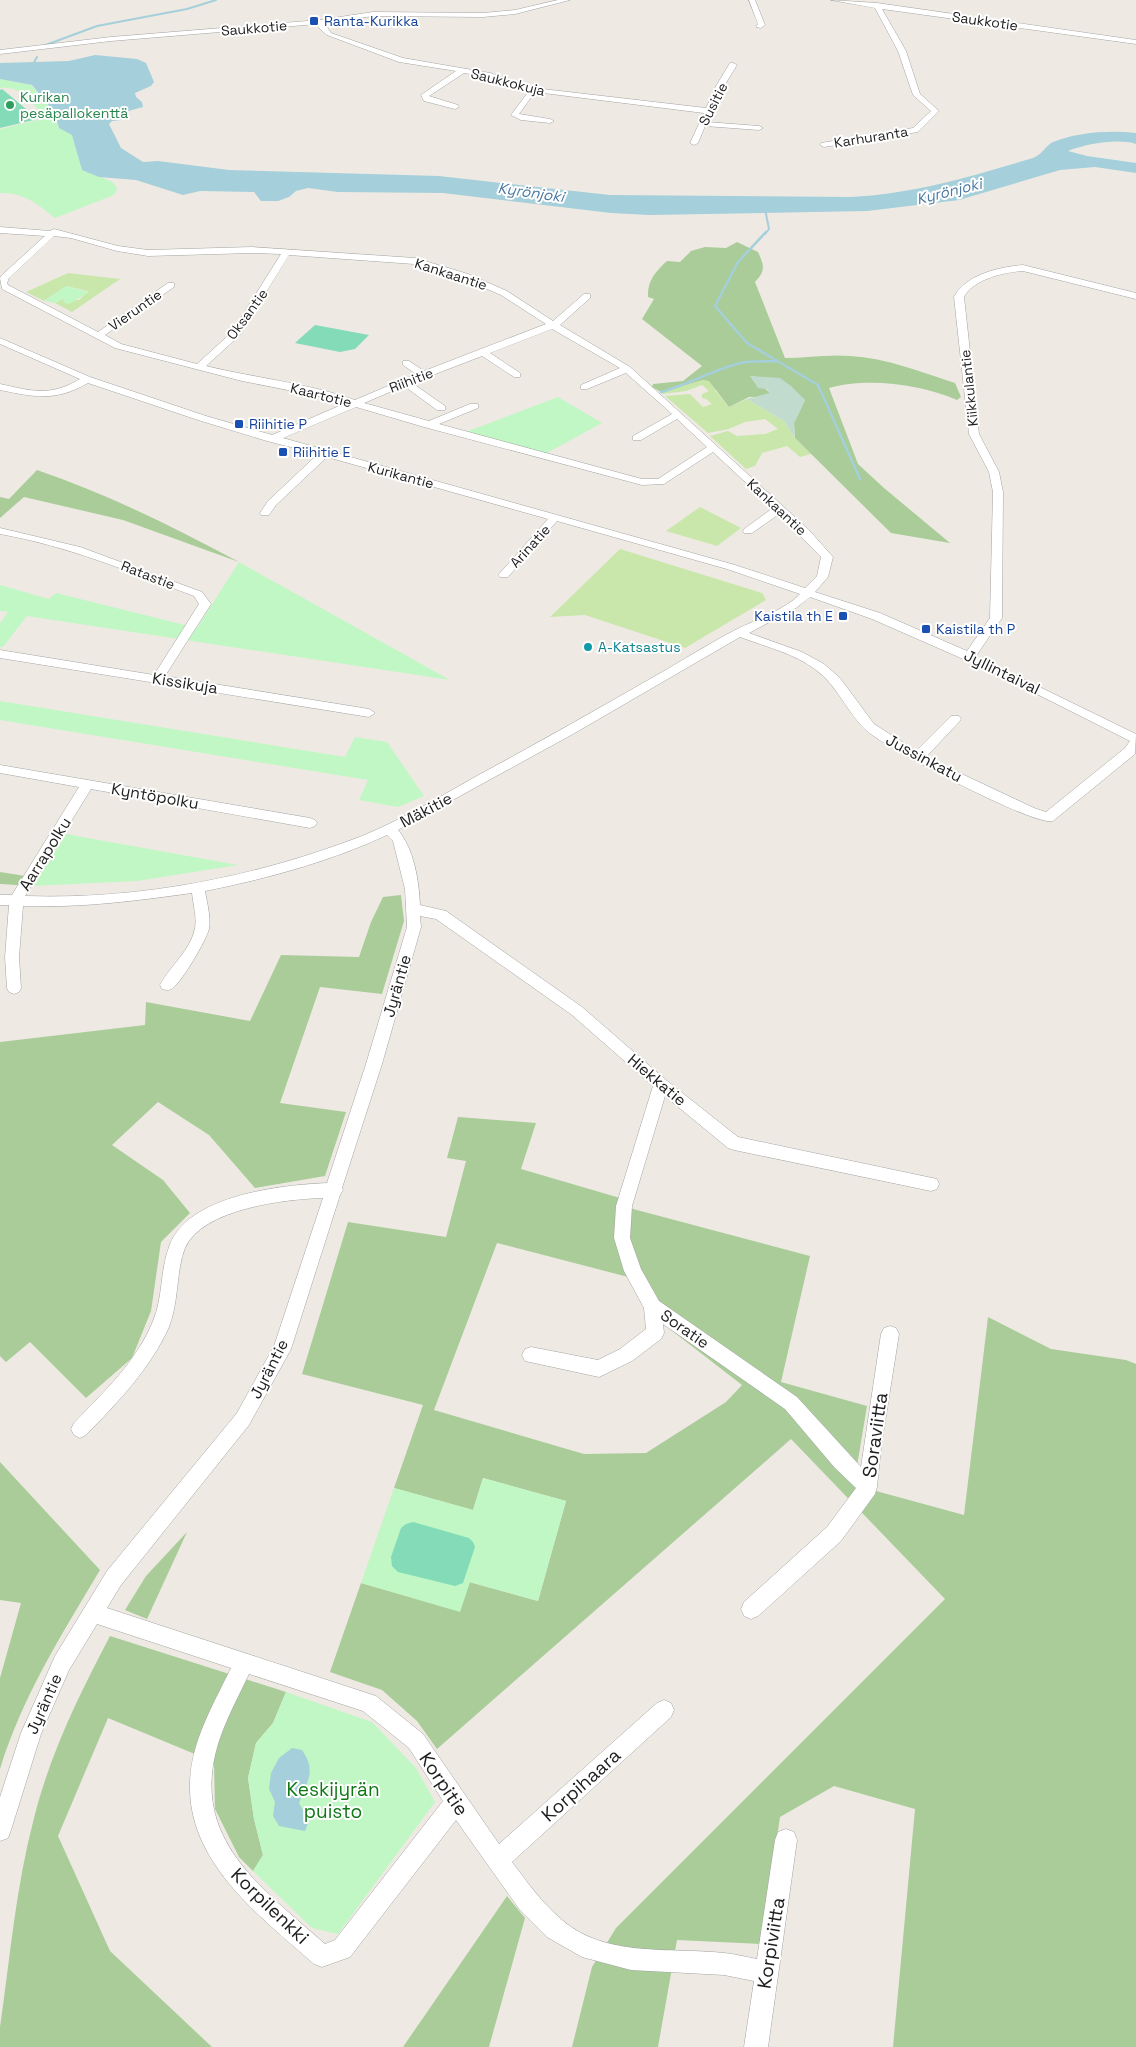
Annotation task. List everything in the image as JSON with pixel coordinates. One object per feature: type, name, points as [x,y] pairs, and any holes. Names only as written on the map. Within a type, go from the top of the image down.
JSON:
[{"type":"street","name":"Saukkotie","points":[[0,52],[111,39],[320,22],[373,14],[483,15],[515,12],[567,0]]},
{"type":"street","points":[[752,0],[762,25],[759,27]]},
{"type":"street","name":"Saukkotie","points":[[834,0],[1136,42]]},
{"type":"street","name":"Karhuranta","points":[[824,145],[915,130],[932,116],[935,109],[917,95],[902,51],[877,6]]},
{"type":"street","name":"Saukkokuja","points":[[320,22],[322,28],[329,34],[402,60],[490,75],[533,90],[708,112]]},
{"type":"street","name":"Susitie","points":[[694,143],[733,65]]},
{"type":"street","points":[[455,106],[427,99],[425,95],[463,70]]},
{"type":"street","points":[[533,90],[515,115],[521,118],[550,121]]},
{"type":"street","points":[[703,124],[759,128]]},
{"type":"street","name":"Kankaantie","points":[[0,230],[54,232],[117,248],[148,253],[252,250],[376,256],[416,261],[486,284],[504,293],[628,370],[804,531],[827,557],[822,577],[808,592]]},
{"type":"street","name":"Kaartotie","points":[[54,232],[5,277],[2,282],[5,287],[98,336],[126,348],[199,367],[335,396],[428,425],[652,483],[668,478],[714,447]]},
{"type":"street","name":"Oksantie","points":[[199,367],[236,334],[278,270],[286,252]]},
{"type":"street","name":"Kiikkulantie","points":[[970,656],[996,618],[998,492],[994,472],[974,434],[959,297],[962,291],[980,277],[996,274],[1006,269],[1023,268],[1136,296]]},
{"type":"street","name":"Vieruntie","points":[[98,336],[171,285]]},
{"type":"street","name":"Riihitie","points":[[271,439],[353,403],[553,325],[587,296]]},
{"type":"street","name":"Kurikantie","points":[[0,341],[87,379],[188,414],[324,454],[722,564],[808,592]]},
{"type":"street","points":[[483,352],[517,375]]},
{"type":"street","points":[[406,362],[423,375]]},
{"type":"street","points":[[584,387],[628,370]]},
{"type":"street","points":[[0,387],[43,395],[55,395],[69,391],[87,379]]},
{"type":"street","points":[[405,382],[442,408]]},
{"type":"street","points":[[428,425],[474,406]]},
{"type":"street","points":[[637,438],[678,414]]},
{"type":"street","points":[[265,513],[272,503],[324,454]]},
{"type":"street","points":[[748,531],[778,509]]},
{"type":"street","name":"Arinatie","points":[[504,575],[555,518]]},
{"type":"street","name":"Ratastie","points":[[0,531],[41,538],[94,555],[198,594],[205,604],[157,679]]},
{"type":"street","name":"Jyllintaival","points":[[808,592],[876,616],[970,656],[1136,741]]},
{"type":"street","name":"Mäkitie","points":[[0,900],[56,902],[110,899],[198,888],[288,866],[332,852],[390,829],[569,731],[740,633],[792,606],[808,592]]},
{"type":"street","name":"Jussinkatu","points":[[740,633],[802,657],[829,674],[861,717],[875,731],[918,757],[1048,818],[1130,751],[1136,741]]},
{"type":"street","name":"Kissikuja","points":[[0,654],[370,713]]},
{"type":"street","points":[[918,757],[954,719]]},
{"type":"street","name":"Kyntöpolku","points":[[0,769],[310,823]]},
{"type":"street","name":"Aarrapolku","points":[[14,988],[12,957],[16,900],[88,784]]},
{"type":"street","name":"Jyräntie","points":[[0,1830],[30,1733],[62,1663],[114,1578],[243,1419],[282,1349],[335,1190],[414,927],[412,889],[405,860],[398,840],[390,829]]},
{"type":"street","points":[[167,985],[188,956],[202,930],[202,910],[198,888]]},
{"type":"street","name":"Hiekkatie","points":[[414,910],[429,911],[441,916],[578,1011],[661,1084],[734,1143],[931,1184]]},
{"type":"street","name":"Soratie","points":[[661,1084],[624,1206],[622,1238],[633,1271],[654,1307],[791,1404],[842,1462],[868,1487]]},
{"type":"street","points":[[80,1429],[144,1358],[162,1322],[178,1243],[199,1221],[244,1201],[300,1191],[335,1190]]},
{"type":"street","points":[[531,1355],[599,1369],[626,1355],[655,1333],[654,1307]]},
{"type":"street","name":"Soraviitta","points":[[751,1609],[834,1534],[868,1487],[872,1447],[890,1334]]},
{"type":"street","name":"Korpitie","points":[[93,1613],[369,1703],[416,1741],[456,1802],[528,1902],[555,1929],[590,1949],[631,1959],[724,1964],[766,1972]]},
{"type":"street","name":"Korpilenkki","points":[[244,1662],[207,1745],[200,1775],[201,1814],[214,1848],[238,1879],[322,1956],[342,1949],[456,1802]]},
{"type":"street","name":"Korpihaara","points":[[498,1860],[664,1710]]},
{"type":"street","name":"Korpiviitta","points":[[756,2047],[786,1840]]},
{"type":"green space","points":[[0,79],[31,85],[54,112],[59,128],[72,134],[82,170],[113,182],[117,189],[114,195],[55,218],[30,200],[8,193],[0,193],[0,129],[42,119],[43,115],[20,92],[14,89],[0,88]]},
{"type":"green space","name":"Kurikan pesäpallokenttä","points":[[2,89],[38,119],[0,128],[0,90]]},
{"type":"green space","points":[[737,242],[758,252],[763,264],[761,274],[755,282],[785,358],[834,355],[864,357],[904,366],[955,383],[961,397],[957,400],[943,394],[894,384],[860,383],[829,388],[858,464],[950,543],[891,533],[795,438],[794,423],[805,400],[761,378],[751,376],[770,393],[760,397],[749,397],[729,407],[709,381],[703,380],[661,392],[652,387],[653,384],[683,381],[702,366],[642,319],[654,299],[648,297],[649,286],[653,277],[667,261],[680,262],[691,251],[705,247],[726,248]]},
{"type":"green space","points":[[68,273],[120,279],[72,312],[55,303],[63,299],[79,300],[88,291],[66,286],[44,301],[26,292]]},
{"type":"green space","points":[[66,286],[89,292],[69,304],[62,302],[65,300],[63,299],[55,303],[44,301]]},
{"type":"green space","points":[[315,325],[369,335],[355,349],[340,352],[295,343]]},
{"type":"green space","points":[[750,376],[780,378],[805,400],[794,423],[795,438],[784,421],[747,399],[770,393],[767,389],[758,388]]},
{"type":"green space","points":[[703,380],[709,381],[714,385],[715,390],[729,407],[747,399],[784,421],[795,438],[811,454],[800,457],[787,446],[762,453],[755,466],[746,469],[710,436],[728,431],[737,436],[765,434],[778,429],[765,419],[745,422],[729,429],[708,433],[665,396],[690,394],[703,407],[712,404],[702,398],[702,394],[709,391],[702,385],[686,391],[663,394],[661,392]]},
{"type":"green space","points":[[558,397],[602,423],[545,454],[466,432]]},
{"type":"green space","points":[[37,470],[140,512],[239,562],[123,520],[24,497],[0,518],[0,497],[9,499]]},
{"type":"green space","points":[[700,507],[741,528],[717,546],[666,531]]},
{"type":"green space","points":[[620,549],[762,593],[766,600],[685,648],[585,615],[550,617]]},
{"type":"green space","points":[[239,562],[450,680],[27,616],[3,647],[0,647],[0,623],[8,612],[0,611],[0,585],[49,599],[56,593],[197,628]]},
{"type":"green space","points":[[0,701],[345,757],[355,737],[387,742],[424,796],[398,807],[359,800],[368,780],[0,720]]},
{"type":"green space","points":[[66,834],[238,865],[137,881],[33,886]]},
{"type":"green space","points":[[0,872],[38,878],[33,886],[0,884]]},
{"type":"green space","points":[[401,895],[404,921],[382,994],[320,987],[280,1103],[346,1112],[325,1176],[255,1188],[209,1135],[158,1102],[112,1145],[163,1180],[190,1213],[161,1242],[151,1311],[132,1358],[86,1398],[30,1342],[6,1362],[0,1356],[0,1042],[145,1025],[146,1002],[250,1021],[281,955],[359,957],[371,922],[383,897]]},
{"type":"green space","points":[[458,1117],[536,1123],[521,1169],[620,1198],[618,1205],[810,1256],[781,1382],[867,1406],[857,1466],[876,1491],[964,1515],[988,1317],[1051,1349],[1126,1360],[1136,1364],[1136,2047],[893,2047],[915,1809],[834,1786],[780,1817],[761,1944],[677,1940],[658,2047],[572,2047],[592,1967],[616,1928],[945,1599],[791,1439],[437,1749],[417,1721],[382,1690],[330,1672],[361,1583],[460,1611],[469,1582],[538,1601],[566,1501],[483,1478],[473,1510],[394,1488],[423,1405],[302,1374],[348,1222],[446,1237],[466,1161],[447,1158]],"holes":[[[497,1243],[632,1278],[662,1323],[742,1385],[726,1402],[646,1453],[584,1454],[434,1410]]]},
{"type":"green space","points":[[0,1462],[100,1570],[57,1642],[31,1691],[9,1742],[0,1769],[0,1678],[21,1603],[0,1600]]},
{"type":"green space","points":[[483,1478],[566,1501],[538,1601],[470,1582],[460,1612],[361,1583],[394,1488],[473,1510]]},
{"type":"green space","points":[[413,1522],[469,1538],[473,1542],[475,1547],[463,1583],[455,1586],[398,1572],[392,1566],[391,1557],[401,1528]]},
{"type":"green space","points":[[187,1532],[147,1619],[125,1610],[146,1576]]},
{"type":"green space","points":[[110,1636],[286,1692],[273,1723],[256,1743],[248,1778],[254,1819],[263,1855],[253,1871],[239,1857],[215,1809],[214,1762],[108,1718],[58,1836],[110,1951],[212,2047],[0,2047],[0,2027],[14,1922],[22,1870],[34,1818],[48,1771],[66,1725]]},
{"type":"green space","name":"Keskijyrän puisto","points":[[286,1692],[372,1722],[416,1768],[435,1802],[338,1934],[312,1928],[253,1871],[263,1855],[254,1819],[248,1778],[256,1743],[273,1723]]},
{"type":"green space","points":[[507,1896],[525,1918],[489,2047],[403,2047]]},
{"type":"water","name":"Kyrönjoki","points":[[95,55],[137,59],[146,63],[154,82],[151,86],[135,93],[136,97],[142,102],[143,107],[121,113],[121,120],[112,121],[109,124],[121,148],[143,162],[158,161],[229,170],[439,176],[610,195],[851,197],[897,192],[943,183],[1033,158],[1053,142],[1063,139],[1084,134],[1115,132],[1136,133],[1136,144],[1129,142],[1102,143],[1068,151],[1087,156],[1136,163],[1136,173],[1095,167],[1060,170],[959,200],[867,211],[649,215],[611,213],[443,193],[338,192],[308,188],[296,191],[289,197],[278,201],[261,201],[254,192],[200,191],[183,195],[136,180],[99,177],[82,170],[72,135],[59,128],[54,112],[32,85],[0,79],[0,63],[69,61]]},
{"type":"water","points":[[292,1748],[302,1750],[309,1764],[309,1776],[299,1803],[309,1821],[305,1831],[279,1826],[273,1816],[275,1802],[269,1789],[271,1773],[279,1758]]},
{"type":"waterway","points":[[43,46],[97,26],[187,9],[216,0]]},
{"type":"waterway","points":[[32,66],[37,57]]},
{"type":"waterway","points":[[765,209],[769,229],[765,234]]},
{"type":"waterway","points":[[766,232],[738,262],[715,306],[747,343],[818,385],[860,479]]},
{"type":"waterway","points":[[661,392],[737,364],[776,361]]},
{"type":"place","name":"Ranta-Kurikka","points":[[314,21]]},
{"type":"place","name":"Kurikan pesäpallokenttä","points":[[10,105]]},
{"type":"place","name":"Riihitie P","points":[[239,424]]},
{"type":"place","name":"Riihitie E","points":[[283,452]]},
{"type":"place","name":"Kaistila th E","points":[[843,616]]},
{"type":"place","name":"Kaistila th P","points":[[926,629]]},
{"type":"place","name":"A-Katsastus","points":[[588,647]]}]
